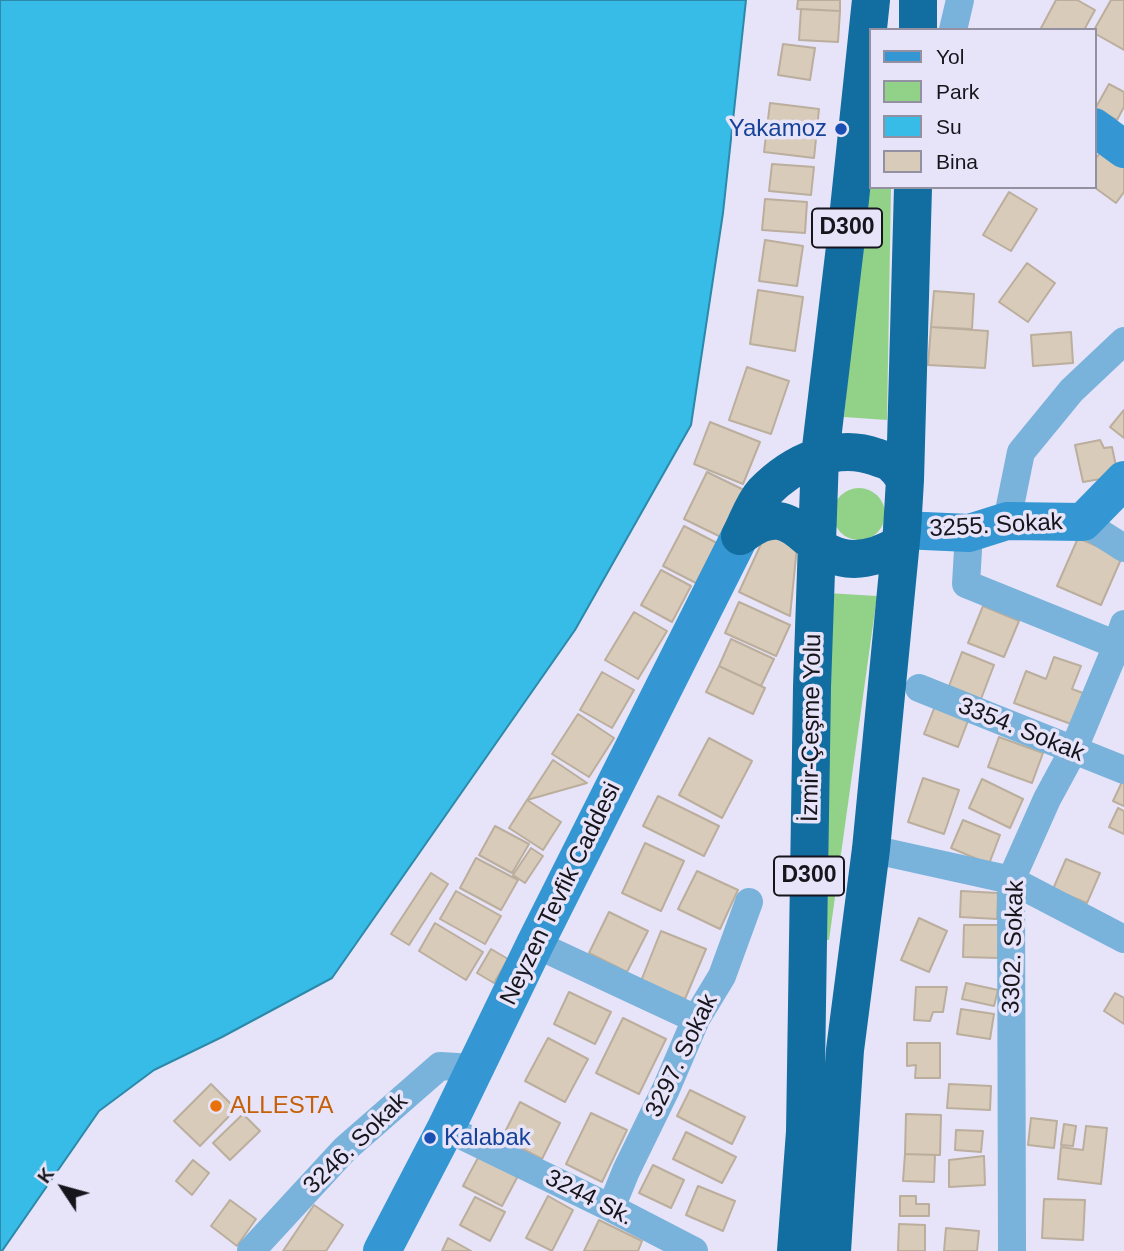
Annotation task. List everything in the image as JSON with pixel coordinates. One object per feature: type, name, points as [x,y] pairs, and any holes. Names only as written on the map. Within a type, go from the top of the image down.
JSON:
[{"type":"highway","name":"D300","points":[[820,456],[871,0]]},
{"type":"highway","name":"D300","points":[[832,1251],[845,1050],[871,849],[901,537],[913,189]]},
{"type":"highway","points":[[740,536],[761,495],[788,471],[820,456],[860,452],[895,466],[905,480]]},
{"type":"highway","name":"İzmir-Çeşme Yolu","points":[[796,1251],[805,1132],[812,687],[820,456]]},
{"type":"highway","points":[[740,536],[759,523],[780,521],[800,531],[829,553],[865,559],[884,554],[901,537]]},
{"type":"street","points":[[926,24],[960,0]]},
{"type":"street","points":[[1007,521],[1021,452],[1071,391],[1124,341]]},
{"type":"street","points":[[1083,522],[1124,480]]},
{"type":"street","name":"3255. Sokak","points":[[901,537],[969,533],[1007,521],[1083,522],[1124,548]]},
{"type":"street","points":[[969,533],[966,584],[1120,635]]},
{"type":"street","name":"Neyzen Tevfik Caddesi","points":[[382,1251],[446,1128],[740,536]]},
{"type":"street","name":"3302. Sokak","points":[[1012,1251],[1011,880],[1046,799],[1073,751],[1120,635]]},
{"type":"street","name":"3354. Sokak","points":[[919,688],[1124,770]]},
{"type":"street","points":[[871,849],[1011,880],[1124,939]]},
{"type":"street","name":"3297. Sokak","points":[[611,1208],[696,1019],[722,976],[750,902]]},
{"type":"street","points":[[536,944],[696,1019]]},
{"type":"street","name":"3246. Sokak","points":[[251,1251],[345,1149],[440,1066],[474,1068]]},
{"type":"street","name":"3244 Sk.","points":[[446,1128],[694,1251]]},
{"type":"green space","points":[[869,159],[869,189],[891,189],[887,420],[844,417]]},
{"type":"green space","points":[[859,488],[878,495],[885,514],[878,533],[859,540],[840,533],[833,514],[840,495]]},
{"type":"green space","points":[[827,593],[877,596],[829,940],[820,939]]},
{"type":"water","points":[[0,0],[746,0],[723,213],[691,425],[575,630],[332,978],[154,1070],[99,1111],[2,1251],[0,1251]]},
{"type":"building","points":[[798,0],[840,0],[840,11],[797,9]]},
{"type":"building","points":[[1056,0],[1077,0],[1095,10],[1085,28],[1041,28]]},
{"type":"building","points":[[1111,0],[1124,0],[1124,50],[1096,34],[1095,28]]},
{"type":"building","points":[[801,9],[840,11],[838,42],[799,40]]},
{"type":"building","points":[[783,44],[815,48],[810,80],[778,75]]},
{"type":"building","points":[[1109,84],[1124,92],[1124,107],[1117,120],[1096,107]]},
{"type":"building","points":[[770,103],[819,109],[814,158],[764,152]]},
{"type":"building","points":[[1102,150],[1124,165],[1124,192],[1116,203],[1096,188],[1096,158]]},
{"type":"building","points":[[772,164],[814,167],[811,195],[769,191]]},
{"type":"building","points":[[1009,192],[1037,209],[1011,251],[983,235]]},
{"type":"building","points":[[765,199],[807,202],[805,233],[762,230]]},
{"type":"building","points":[[765,240],[803,246],[797,286],[759,281]]},
{"type":"building","points":[[1027,263],[1055,283],[1028,322],[999,302]]},
{"type":"building","points":[[758,290],[803,297],[795,351],[750,344]]},
{"type":"building","points":[[934,291],[974,294],[972,329],[931,327]]},
{"type":"building","points":[[931,327],[988,331],[985,368],[928,365]]},
{"type":"building","points":[[1071,332],[1073,363],[1033,366],[1031,335]]},
{"type":"building","points":[[747,367],[789,381],[771,434],[729,420]]},
{"type":"building","points":[[1124,410],[1124,438],[1110,427]]},
{"type":"building","points":[[710,422],[760,442],[743,484],[694,464]]},
{"type":"building","points":[[1100,440],[1104,448],[1112,447],[1118,476],[1083,482],[1075,445]]},
{"type":"building","points":[[707,472],[746,491],[723,538],[684,519]]},
{"type":"building","points":[[684,526],[717,543],[696,583],[663,566]]},
{"type":"building","points":[[767,531],[797,547],[790,616],[739,592]]},
{"type":"building","points":[[1078,538],[1122,557],[1101,605],[1057,586]]},
{"type":"building","points":[[661,570],[691,586],[672,622],[641,605]]},
{"type":"building","points":[[739,602],[790,625],[776,656],[725,633]]},
{"type":"building","points":[[983,606],[1019,621],[1004,657],[968,643]]},
{"type":"building","points":[[634,612],[667,631],[638,679],[605,660]]},
{"type":"building","points":[[731,639],[774,659],[761,686],[719,666]]},
{"type":"building","points":[[962,652],[994,665],[981,699],[949,686]]},
{"type":"building","points":[[1054,657],[1081,666],[1072,689],[1083,693],[1071,724],[1014,703],[1026,671],[1046,679]]},
{"type":"building","points":[[719,666],[765,688],[753,714],[706,692]]},
{"type":"building","points":[[602,672],[634,690],[612,728],[580,710]]},
{"type":"building","points":[[937,701],[971,713],[958,747],[924,734]]},
{"type":"building","points":[[578,714],[614,738],[589,777],[552,754]]},
{"type":"building","points":[[999,737],[1043,753],[1032,783],[988,767]]},
{"type":"building","points":[[709,738],[752,761],[722,818],[679,795]]},
{"type":"building","points":[[553,760],[587,783],[527,800]]},
{"type":"building","points":[[923,778],[959,790],[944,834],[908,822]]},
{"type":"building","points":[[982,779],[1023,799],[1010,828],[969,808]]},
{"type":"building","points":[[1122,782],[1124,783],[1124,806],[1113,801]]},
{"type":"building","points":[[658,796],[719,826],[704,856],[643,826]]},
{"type":"building","points":[[527,800],[561,822],[543,850],[509,828]]},
{"type":"building","points":[[1118,808],[1124,811],[1124,834],[1109,827]]},
{"type":"building","points":[[963,820],[1000,835],[989,864],[951,848]]},
{"type":"building","points":[[495,826],[529,844],[512,873],[479,855]]},
{"type":"building","points":[[645,843],[684,861],[661,911],[622,893]]},
{"type":"building","points":[[531,848],[543,856],[525,883],[513,875]]},
{"type":"building","points":[[476,858],[518,880],[501,910],[460,888]]},
{"type":"building","points":[[1066,859],[1100,873],[1087,903],[1053,889]]},
{"type":"building","points":[[697,871],[738,890],[720,929],[678,909]]},
{"type":"building","points":[[431,873],[448,884],[409,945],[391,934]]},
{"type":"building","points":[[456,891],[501,916],[485,944],[440,919]]},
{"type":"building","points":[[961,891],[998,893],[997,919],[960,917]]},
{"type":"building","points":[[609,912],[648,931],[627,972],[589,953]]},
{"type":"building","points":[[919,918],[947,931],[929,972],[901,960]]},
{"type":"building","points":[[435,923],[483,952],[466,980],[419,951]]},
{"type":"building","points":[[964,925],[999,925],[998,958],[963,957]]},
{"type":"building","points":[[661,931],[706,949],[685,999],[641,981]]},
{"type":"building","points":[[491,949],[508,959],[494,983],[477,973]]},
{"type":"building","points":[[966,983],[998,990],[994,1006],[962,999]]},
{"type":"building","points":[[916,987],[947,987],[943,1012],[933,1012],[930,1021],[914,1020]]},
{"type":"building","points":[[569,992],[611,1012],[595,1044],[554,1024]]},
{"type":"building","points":[[1115,993],[1124,998],[1124,1024],[1104,1011]]},
{"type":"building","points":[[961,1009],[994,1014],[990,1039],[957,1034]]},
{"type":"building","points":[[623,1018],[666,1039],[639,1094],[596,1073]]},
{"type":"building","points":[[548,1038],[588,1059],[565,1102],[525,1081]]},
{"type":"building","points":[[907,1043],[940,1043],[940,1078],[915,1078],[916,1065],[907,1066]]},
{"type":"building","points":[[211,1084],[236,1109],[200,1146],[174,1121]]},
{"type":"building","points":[[949,1084],[991,1086],[990,1110],[947,1108]]},
{"type":"building","points":[[690,1090],[745,1117],[732,1144],[677,1116]]},
{"type":"building","points":[[520,1102],[560,1123],[542,1159],[502,1138]]},
{"type":"building","points":[[591,1113],[627,1130],[602,1182],[566,1164]]},
{"type":"building","points":[[243,1114],[260,1131],[230,1160],[213,1143]]},
{"type":"building","points":[[906,1114],[941,1115],[940,1155],[905,1154]]},
{"type":"building","points":[[1031,1118],[1057,1121],[1054,1148],[1028,1145]]},
{"type":"building","points":[[1064,1124],[1076,1126],[1073,1146],[1061,1145]]},
{"type":"building","points":[[1086,1126],[1107,1128],[1101,1184],[1058,1179],[1061,1147],[1083,1150]]},
{"type":"building","points":[[956,1130],[983,1131],[981,1152],[955,1150]]},
{"type":"building","points":[[686,1132],[736,1157],[722,1183],[673,1159]]},
{"type":"building","points":[[480,1154],[519,1174],[502,1206],[463,1186]]},
{"type":"building","points":[[905,1154],[935,1155],[934,1182],[903,1181]]},
{"type":"building","points":[[984,1156],[985,1185],[949,1187],[949,1160]]},
{"type":"building","points":[[193,1160],[209,1173],[192,1195],[176,1181]]},
{"type":"building","points":[[653,1165],[684,1180],[671,1208],[639,1193]]},
{"type":"building","points":[[698,1186],[735,1201],[723,1231],[686,1215]]},
{"type":"building","points":[[548,1196],[573,1210],[552,1251],[526,1238]]},
{"type":"building","points":[[900,1196],[916,1196],[916,1204],[929,1204],[929,1216],[900,1216]]},
{"type":"building","points":[[475,1197],[505,1212],[490,1241],[460,1225]]},
{"type":"building","points":[[1044,1199],[1085,1200],[1083,1240],[1042,1238]]},
{"type":"building","points":[[230,1200],[256,1219],[237,1246],[211,1226]]},
{"type":"building","points":[[314,1205],[343,1225],[326,1251],[283,1251]]},
{"type":"building","points":[[599,1220],[642,1241],[638,1251],[584,1251]]},
{"type":"building","points":[[899,1224],[925,1225],[925,1251],[898,1251]]},
{"type":"building","points":[[946,1228],[979,1231],[977,1251],[944,1251]]},
{"type":"building","points":[[448,1238],[471,1251],[442,1251]]},
{"type":"place","name":"Yakamoz","points":[[841,129]]},
{"type":"place","name":"ALLESTA","points":[[216,1106]]},
{"type":"place","name":"Kalabak","points":[[430,1138]]}]
